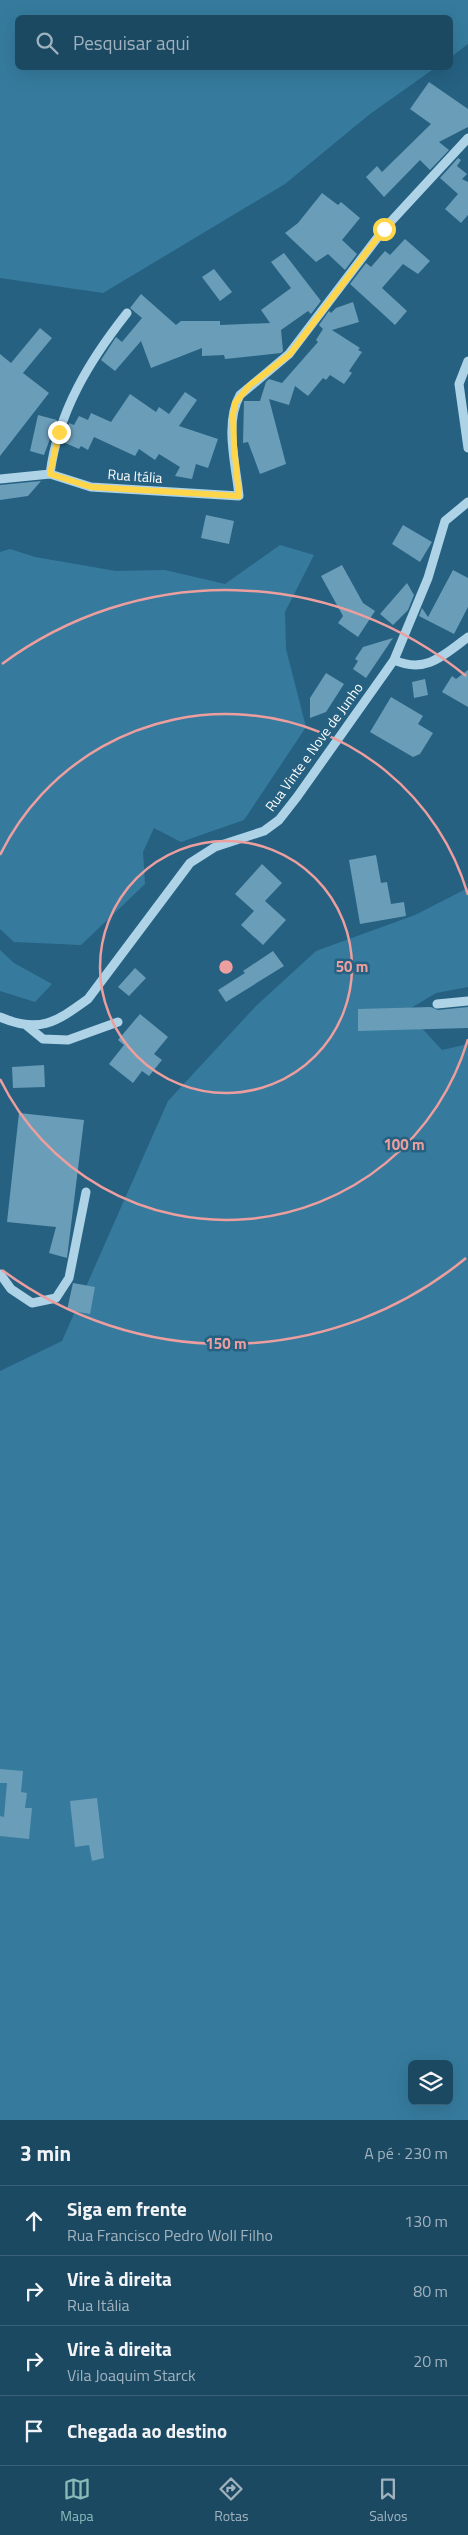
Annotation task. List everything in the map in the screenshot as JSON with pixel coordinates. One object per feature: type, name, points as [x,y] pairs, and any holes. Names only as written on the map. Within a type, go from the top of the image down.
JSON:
[{"type":"street","name":"Rua Itália","points":[[0,479],[50,474],[91,487],[239,496],[233,415],[235,403],[240,395],[290,354],[384,229],[468,138]]},
{"type":"street","points":[[50,474],[59,432],[82,377],[101,346],[127,313]]},
{"type":"street","points":[[468,361],[459,384],[468,448]]},
{"type":"street","name":"Rua Vinte e Nove de Junho","points":[[0,1017],[16,1024],[46,1025],[88,999],[190,863],[215,847],[264,832],[279,820],[317,771],[394,660],[428,578],[445,521],[468,502]]},
{"type":"street","points":[[394,660],[408,666],[424,666],[468,637]]},
{"type":"street","points":[[437,1004],[468,1000]]},
{"type":"street","points":[[26,1025],[43,1039],[68,1040],[118,1022]]},
{"type":"street","points":[[0,1274],[12,1289],[32,1303],[56,1298],[69,1278],[86,1192]]},
{"type":"shaded area","points":[[0,0],[468,0],[468,44],[453,55],[453,15],[15,15],[15,70],[432,70],[370,114],[285,184],[103,293],[0,278]]},
{"type":"shaded area","points":[[280,545],[314,555],[285,612],[286,649],[306,727],[244,820],[181,842],[154,828],[143,852],[145,884],[81,945],[14,942],[0,929],[0,552],[10,549],[35,557],[116,571],[165,570],[225,584]]},
{"type":"shaded area","points":[[468,888],[468,987],[436,993],[406,1011],[442,1050],[468,1044],[468,2120],[0,2120],[0,1371],[62,1341],[168,1101],[256,1006],[316,951],[415,915]]},
{"type":"shaded area","points":[[0,950],[14,963],[52,984],[35,1002],[0,991]]},
{"type":"building","points":[[429,82],[468,109],[468,127],[439,142],[449,150],[430,170],[420,160],[384,197],[366,177],[377,166],[382,172],[431,124],[410,109]]},
{"type":"building","points":[[458,158],[461,160],[457,166],[467,174],[462,179],[468,182],[468,215],[461,223],[445,209],[458,194],[440,178]]},
{"type":"building","points":[[322,193],[338,205],[341,202],[360,218],[342,240],[357,254],[345,270],[328,254],[316,262],[285,233],[298,223]]},
{"type":"building","points":[[405,239],[430,261],[418,274],[403,264],[382,288],[407,311],[395,325],[350,284],[366,263],[371,267],[385,251],[390,255]]},
{"type":"building","points":[[284,253],[321,301],[311,314],[308,311],[281,330],[283,351],[281,353],[225,359],[224,355],[202,356],[202,348],[151,368],[141,341],[115,371],[101,360],[116,337],[122,342],[142,318],[130,308],[141,294],[176,325],[181,321],[220,321],[220,325],[270,323],[261,310],[291,288],[271,262]]},
{"type":"building","points":[[214,269],[232,292],[220,301],[202,277]]},
{"type":"building","points":[[353,302],[359,322],[332,330],[360,348],[358,350],[362,352],[349,371],[352,373],[344,384],[330,375],[326,380],[323,378],[308,396],[295,386],[289,405],[269,399],[286,464],[260,474],[248,442],[243,443],[244,401],[260,401],[266,382],[269,379],[282,383],[318,342],[316,340],[323,329],[319,325],[329,311],[331,313],[336,308]]},
{"type":"building","points":[[40,328],[52,338],[23,373],[49,393],[0,456],[0,354],[11,363]]},
{"type":"building","points":[[185,392],[197,400],[179,426],[218,439],[208,468],[196,464],[192,479],[175,476],[180,467],[159,454],[155,460],[139,449],[135,456],[94,437],[88,450],[81,446],[79,449],[63,442],[69,423],[74,425],[79,416],[88,420],[91,413],[111,422],[130,394],[156,412],[159,407],[169,414]]},
{"type":"building","points":[[38,415],[57,420],[44,455],[30,451]]},
{"type":"building","points":[[41,481],[28,496],[0,500],[0,485]]},
{"type":"building","points":[[206,515],[234,521],[229,544],[201,538]]},
{"type":"building","points":[[403,525],[432,542],[420,562],[392,544]]},
{"type":"building","points":[[342,565],[363,603],[375,611],[358,637],[338,623],[343,616],[321,576]]},
{"type":"building","points":[[453,570],[468,578],[468,607],[454,634],[419,616],[422,608],[428,617]]},
{"type":"building","points":[[407,583],[414,595],[408,610],[393,625],[380,614]]},
{"type":"building","points":[[393,638],[366,678],[353,669],[358,661],[355,659],[363,647]]},
{"type":"building","points":[[468,670],[468,707],[442,692],[452,676],[456,679]]},
{"type":"building","points":[[326,673],[344,684],[326,712],[310,718],[310,698]]},
{"type":"building","points":[[425,679],[428,695],[414,698],[412,682]]},
{"type":"building","points":[[391,697],[423,716],[418,724],[433,733],[420,754],[413,757],[370,732]]},
{"type":"building","points":[[376,855],[381,883],[387,882],[391,904],[404,902],[406,916],[360,924],[349,860]]},
{"type":"building","points":[[262,864],[282,883],[265,901],[286,920],[263,945],[241,925],[254,911],[235,894]]},
{"type":"building","points":[[273,951],[284,966],[226,1002],[218,990],[245,973],[243,971]]},
{"type":"building","points":[[135,968],[146,978],[129,996],[118,987]]},
{"type":"building","points":[[431,1007],[438,1010],[468,1007],[468,1028],[358,1031],[358,1009]]},
{"type":"building","points":[[140,1014],[168,1037],[154,1054],[162,1060],[149,1076],[142,1071],[133,1083],[109,1064],[124,1045],[118,1040]]},
{"type":"building","points":[[44,1065],[45,1087],[13,1088],[12,1067]]},
{"type":"building","points":[[19,1113],[84,1120],[67,1258],[49,1253],[56,1227],[7,1222]]},
{"type":"building","points":[[73,1283],[95,1287],[90,1314],[67,1310]]},
{"type":"building","points":[[0,1769],[23,1771],[21,1792],[27,1793],[25,1808],[32,1808],[29,1839],[0,1836],[0,1816],[4,1817],[7,1783],[0,1783]]},
{"type":"building","points":[[97,1798],[104,1858],[92,1861],[89,1845],[75,1847],[70,1801]]},
{"type":"route","points":[[59,432],[52,456],[50,474],[91,487],[239,496],[234,446],[233,415],[235,403],[249,386],[290,354],[384,229]]}]
